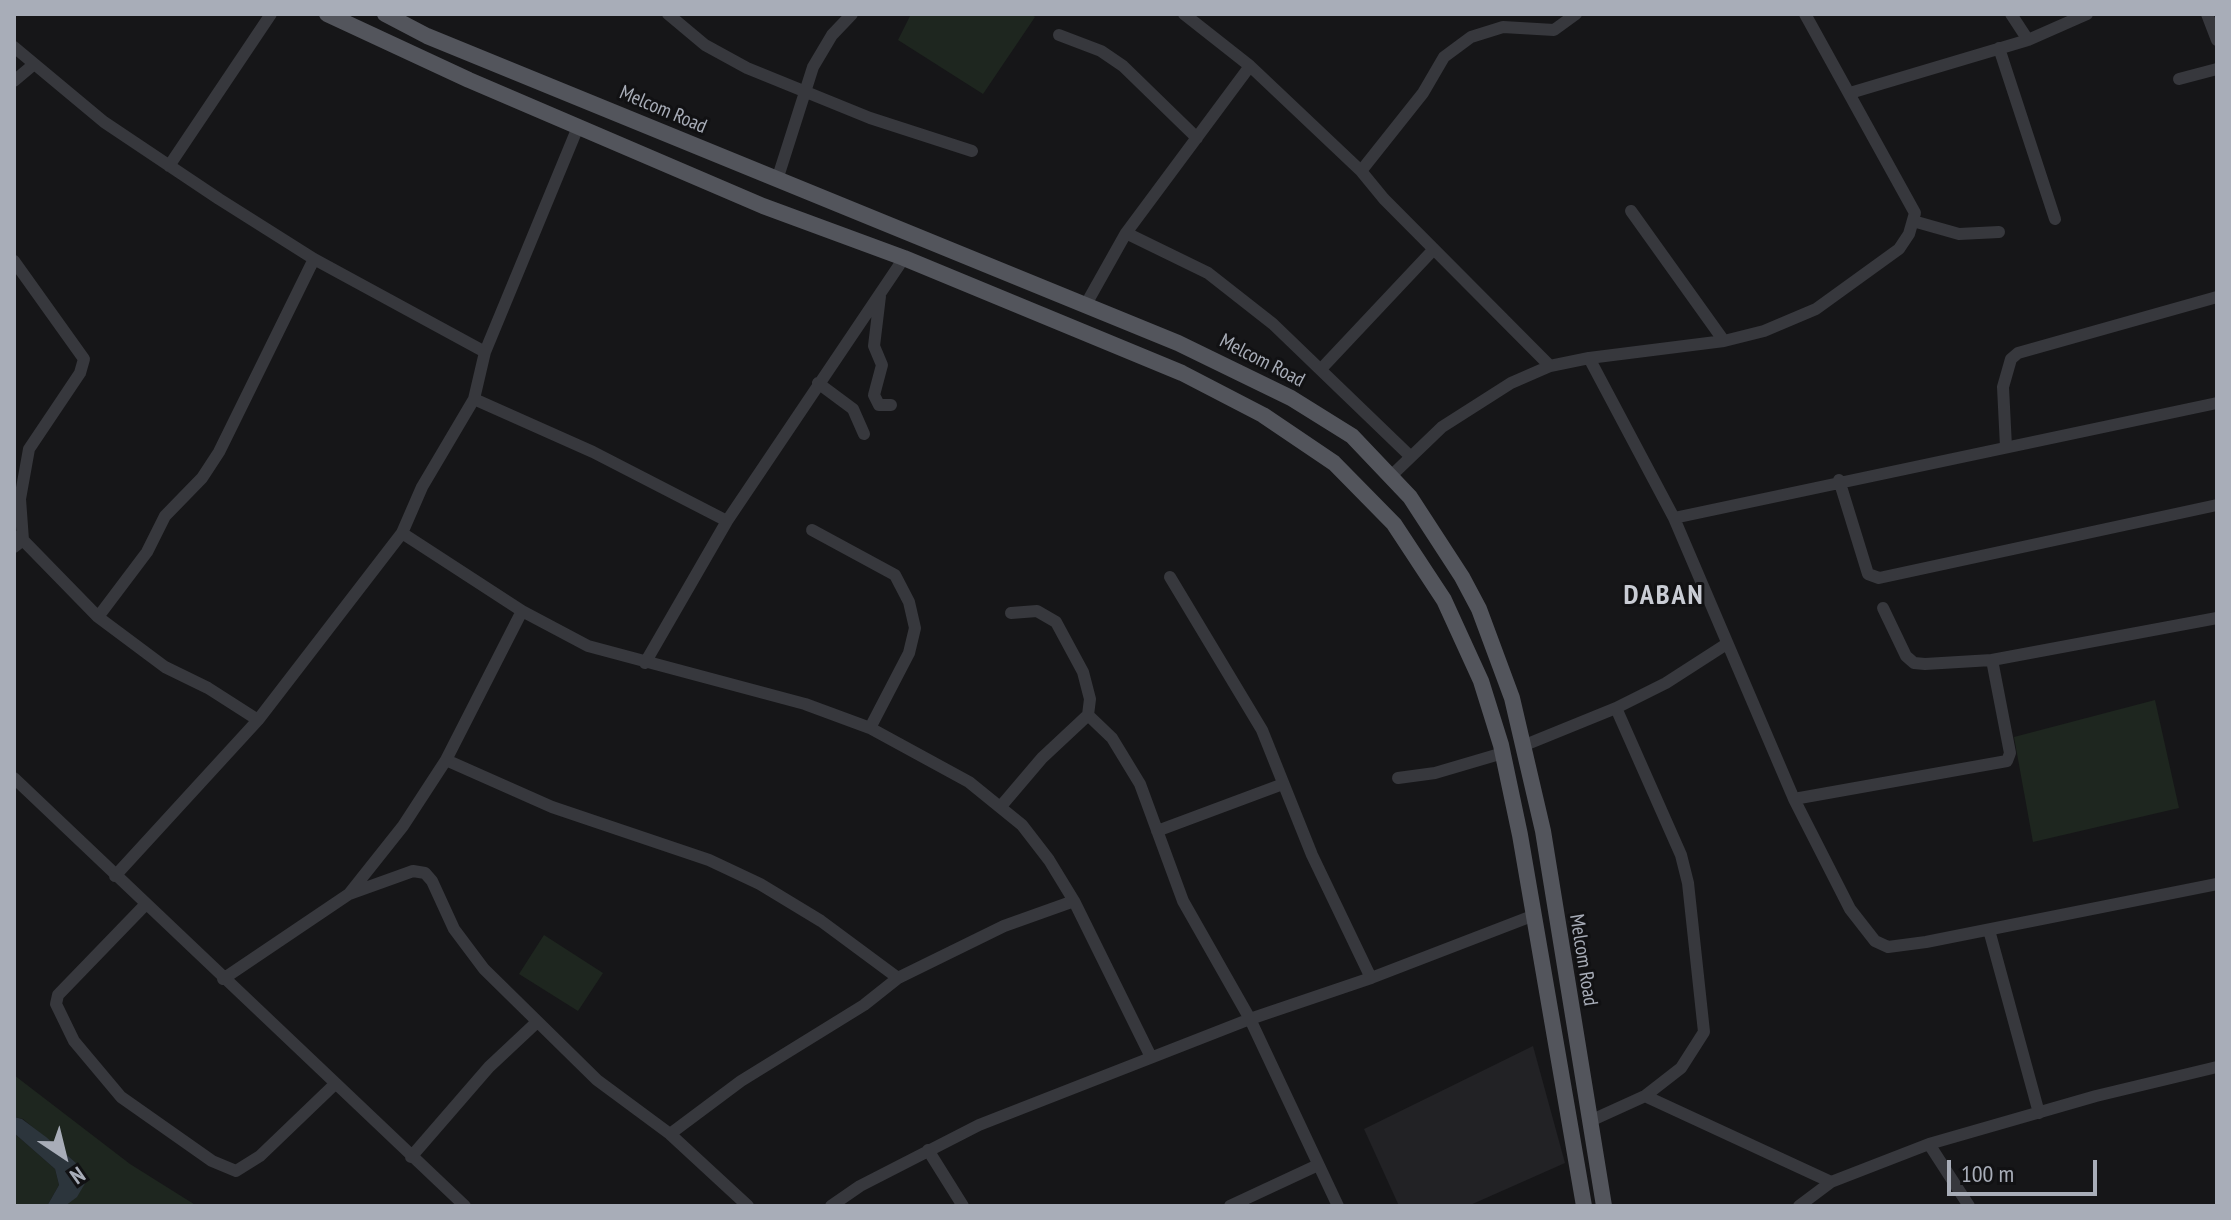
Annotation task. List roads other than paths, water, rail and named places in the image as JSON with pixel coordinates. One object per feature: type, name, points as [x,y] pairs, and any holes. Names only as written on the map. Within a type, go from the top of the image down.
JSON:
[{"type":"main road","points":[[327,14],[763,206],[904,258],[1182,373],[1275,423],[1334,463],[1394,524],[1444,600],[1481,681],[1503,753],[1584,1206]]},
{"type":"main road","name":"Melcom Road","points":[[385,14],[427,36],[1178,343],[1291,398],[1352,436],[1424,516],[1479,609],[1525,745],[1604,1206]]},
{"type":"main road","points":[[578,127],[588,100]]},
{"type":"main road","points":[[1369,498],[1391,476]]},
{"type":"main road","points":[[1532,916],[1555,913]]},
{"type":"street","points":[[169,166],[271,14]]},
{"type":"street","points":[[668,14],[705,45],[803,92],[972,151]]},
{"type":"street","points":[[777,180],[803,92],[832,35],[852,14]]},
{"type":"street","points":[[1184,14],[1250,66],[1361,171],[1550,366]]},
{"type":"street","points":[[1361,171],[1423,93],[1444,57],[1453,50],[1471,37],[1503,27],[1554,30],[1576,14]]},
{"type":"street","points":[[1391,476],[1469,407],[1550,366],[1724,341],[1764,331],[1816,309],[1899,249],[1915,213],[1805,14]]},
{"type":"street","points":[[2011,14],[2028,40]]},
{"type":"street","points":[[1850,93],[2028,40],[2087,14]]},
{"type":"street","points":[[2207,14],[2217,40]]},
{"type":"street","points":[[1059,35],[1101,51],[1123,66],[1197,138]]},
{"type":"street","points":[[14,47],[104,122],[169,166],[314,259],[485,352]]},
{"type":"street","points":[[1999,48],[2055,219]]},
{"type":"street","points":[[14,81],[33,65]]},
{"type":"street","points":[[1085,306],[1126,233],[1250,66]]},
{"type":"street","points":[[2179,79],[2217,69]]},
{"type":"street","points":[[115,876],[258,720],[402,533],[422,487],[474,399],[485,352],[578,127]]},
{"type":"street","points":[[1631,211],[1724,341]]},
{"type":"street","points":[[1913,221],[1959,234],[1999,232]]},
{"type":"street","points":[[1126,233],[1208,273],[1273,324],[1410,456]]},
{"type":"street","points":[[1322,368],[1434,249]]},
{"type":"street","points":[[645,663],[727,521],[904,258]]},
{"type":"street","points":[[98,617],[147,552],[165,516],[202,478],[219,452],[314,259]]},
{"type":"street","points":[[14,261],[78,346],[84,359],[80,373],[29,449],[20,499],[18,544]]},
{"type":"street","points":[[881,293],[874,346],[882,365],[874,395],[879,405],[891,405]]},
{"type":"street","points":[[2006,447],[2003,387],[2011,359],[2018,353],[2217,297]]},
{"type":"street","points":[[1589,358],[1674,518],[1706,589],[1725,645],[1794,799],[1850,909],[1875,941],[1888,947],[2217,884]]},
{"type":"street","points":[[818,383],[853,409],[864,434]]},
{"type":"street","points":[[474,399],[593,452],[727,521]]},
{"type":"street","points":[[1674,518],[1839,480],[2217,403]]},
{"type":"street","points":[[1839,480],[1868,574],[1879,578],[2217,505]]},
{"type":"street","points":[[14,529],[18,544],[98,617],[175,674],[208,688],[258,720]]},
{"type":"street","points":[[812,530],[895,575],[909,602],[915,628],[909,653],[870,728]]},
{"type":"street","points":[[402,533],[522,611],[588,646],[780,696],[870,728],[969,782],[1002,805],[1040,848],[1074,901],[1151,1057]]},
{"type":"street","points":[[1170,577],[1245,699],[1272,752],[1312,855],[1371,978]]},
{"type":"street","points":[[1883,608],[1897,644],[1914,663],[1992,660],[2217,618]]},
{"type":"street","points":[[349,894],[403,826],[446,760],[522,611]]},
{"type":"street","points":[[1002,805],[1042,758],[1088,715],[1090,699],[1083,672],[1056,622],[1037,611],[1011,613]]},
{"type":"street","points":[[1525,745],[1616,708],[1666,683],[1725,645]]},
{"type":"street","points":[[1794,799],[2007,761],[2010,753],[1992,660]]},
{"type":"street","points":[[1590,1121],[1645,1096],[1681,1068],[1697,1048],[1704,1032],[1704,1013],[1681,855],[1616,708]]},
{"type":"street","points":[[1088,715],[1123,754],[1140,784],[1183,901],[1250,1019],[1338,1206]]},
{"type":"street","points":[[1398,778],[1435,773],[1503,753]]},
{"type":"street","points":[[446,760],[552,807],[709,860],[747,878],[821,921],[898,978]]},
{"type":"street","points":[[14,778],[334,1085],[465,1206]]},
{"type":"street","points":[[1157,831],[1283,784]]},
{"type":"street","points":[[223,979],[349,894],[413,871],[425,873],[432,881],[454,929],[484,969],[597,1080],[670,1134],[748,1206]]},
{"type":"street","points":[[670,1134],[741,1081],[864,1005],[898,978],[1004,926],[1074,901]]},
{"type":"street","points":[[145,905],[58,995],[56,1004],[74,1041],[121,1097],[212,1161],[236,1171],[260,1156],[334,1085]]},
{"type":"street","points":[[831,1206],[860,1186],[979,1125],[1250,1019],[1371,978],[1532,916]]},
{"type":"street","points":[[1989,930],[2039,1113]]},
{"type":"street","points":[[411,1157],[489,1067],[537,1022]]},
{"type":"street","points":[[1799,1206],[1831,1182],[1929,1144],[2217,1067]]},
{"type":"street","points":[[1645,1096],[1831,1182]]},
{"type":"street","points":[[1929,1144],[1969,1206]]},
{"type":"street","points":[[928,1150],[963,1206]]},
{"type":"street","points":[[1230,1206],[1318,1165]]},
{"type":"district","name":"DABAN","points":[[1664,596]]}]
